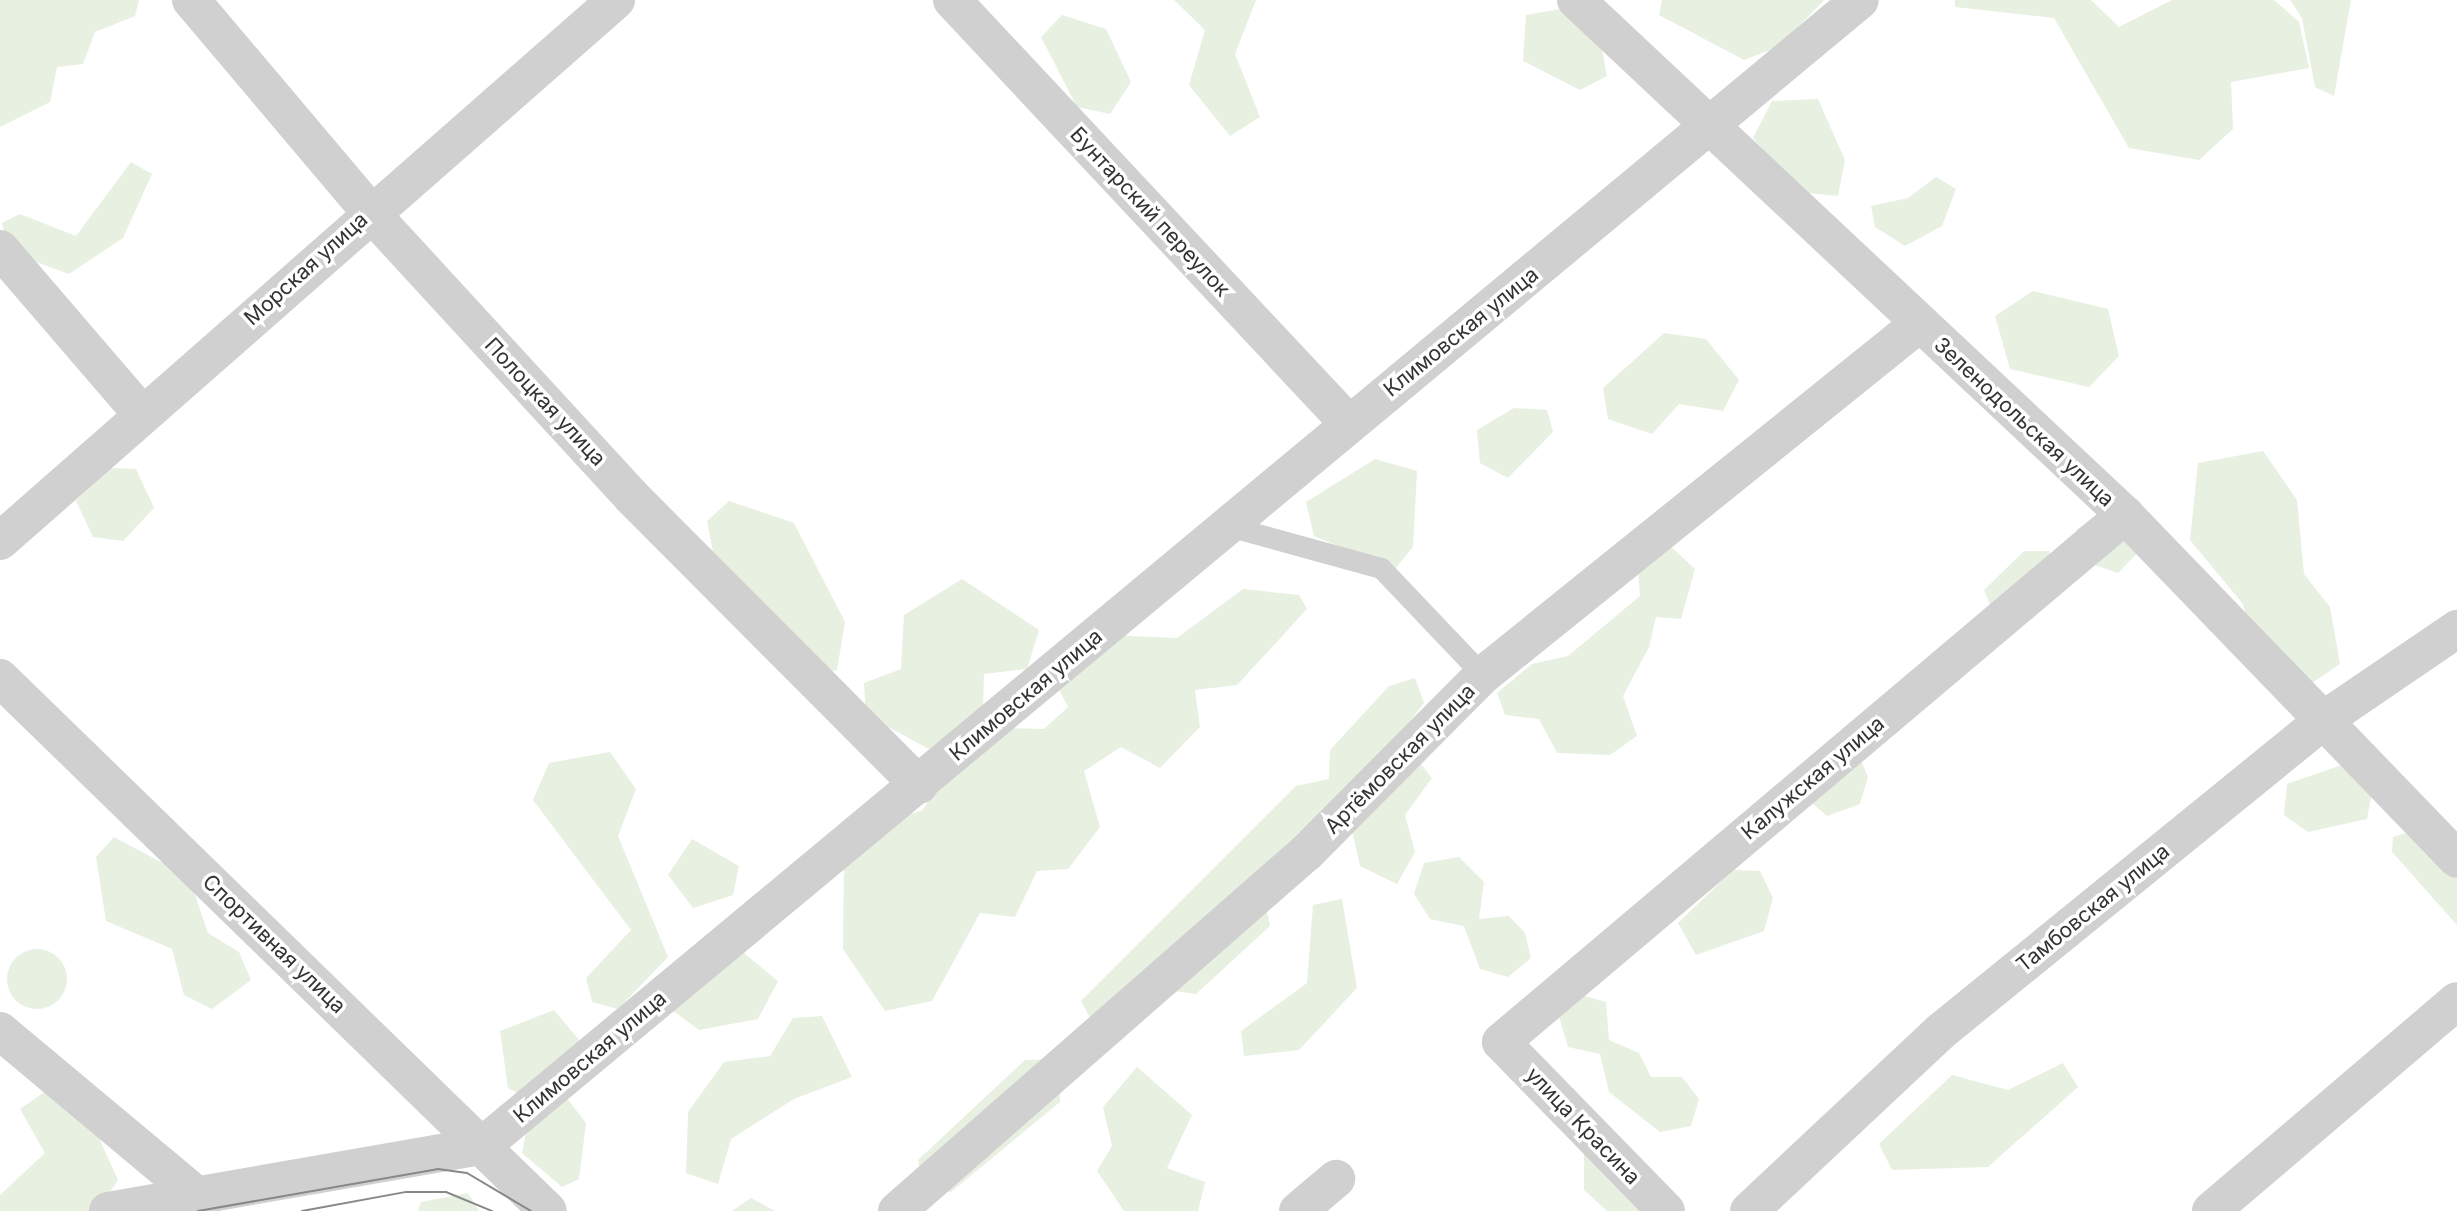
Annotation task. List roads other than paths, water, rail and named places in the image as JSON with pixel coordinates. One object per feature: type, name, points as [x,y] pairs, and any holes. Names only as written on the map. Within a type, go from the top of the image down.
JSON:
[{"type":"street","name":"Полоцкая улица","points":[[191,0],[370,212],[631,496],[919,785]]},
{"type":"street","name":"Морская улица","points":[[0,541],[370,212],[616,0]]},
{"type":"street","name":"Бунтарский переулок","points":[[952,0],[1349,424]]},
{"type":"street","name":"Зеленодольская улица","points":[[1576,0],[1709,129],[2125,515],[2325,719],[2457,859]]},
{"type":"street","name":"Климовская улица","points":[[482,1146],[919,785],[1349,424],[1709,129],[1860,0]]},
{"type":"street","points":[[0,249],[142,414]]},
{"type":"street","name":"Артёмовская улица","points":[[897,1211],[1307,852],[1483,675],[1919,324]]},
{"type":"street","name":"Калужская улица","points":[[1501,1042],[2125,515]]},
{"type":"street","name":"Тамбовская улица","points":[[1749,1211],[1940,1032],[2325,719],[2457,629]]},
{"type":"street","name":"Спортивная улица","points":[[0,678],[548,1211]]},
{"type":"street","points":[[2211,1211],[2457,1001]]},
{"type":"street","points":[[0,1031],[195,1194]]},
{"type":"street","name":"улица Красина","points":[[1501,1042],[1666,1211]]},
{"type":"street","points":[[108,1211],[482,1146]]},
{"type":"street","points":[[1298,1211],[1336,1179]]},
{"type":"lane","points":[[1228,526],[1381,568],[1483,675]]},
{"type":"tram line","points":[[198,1211],[438,1169],[467,1173],[531,1211]]},
{"type":"tram line","points":[[302,1211],[406,1192],[446,1192],[492,1211]]}]
